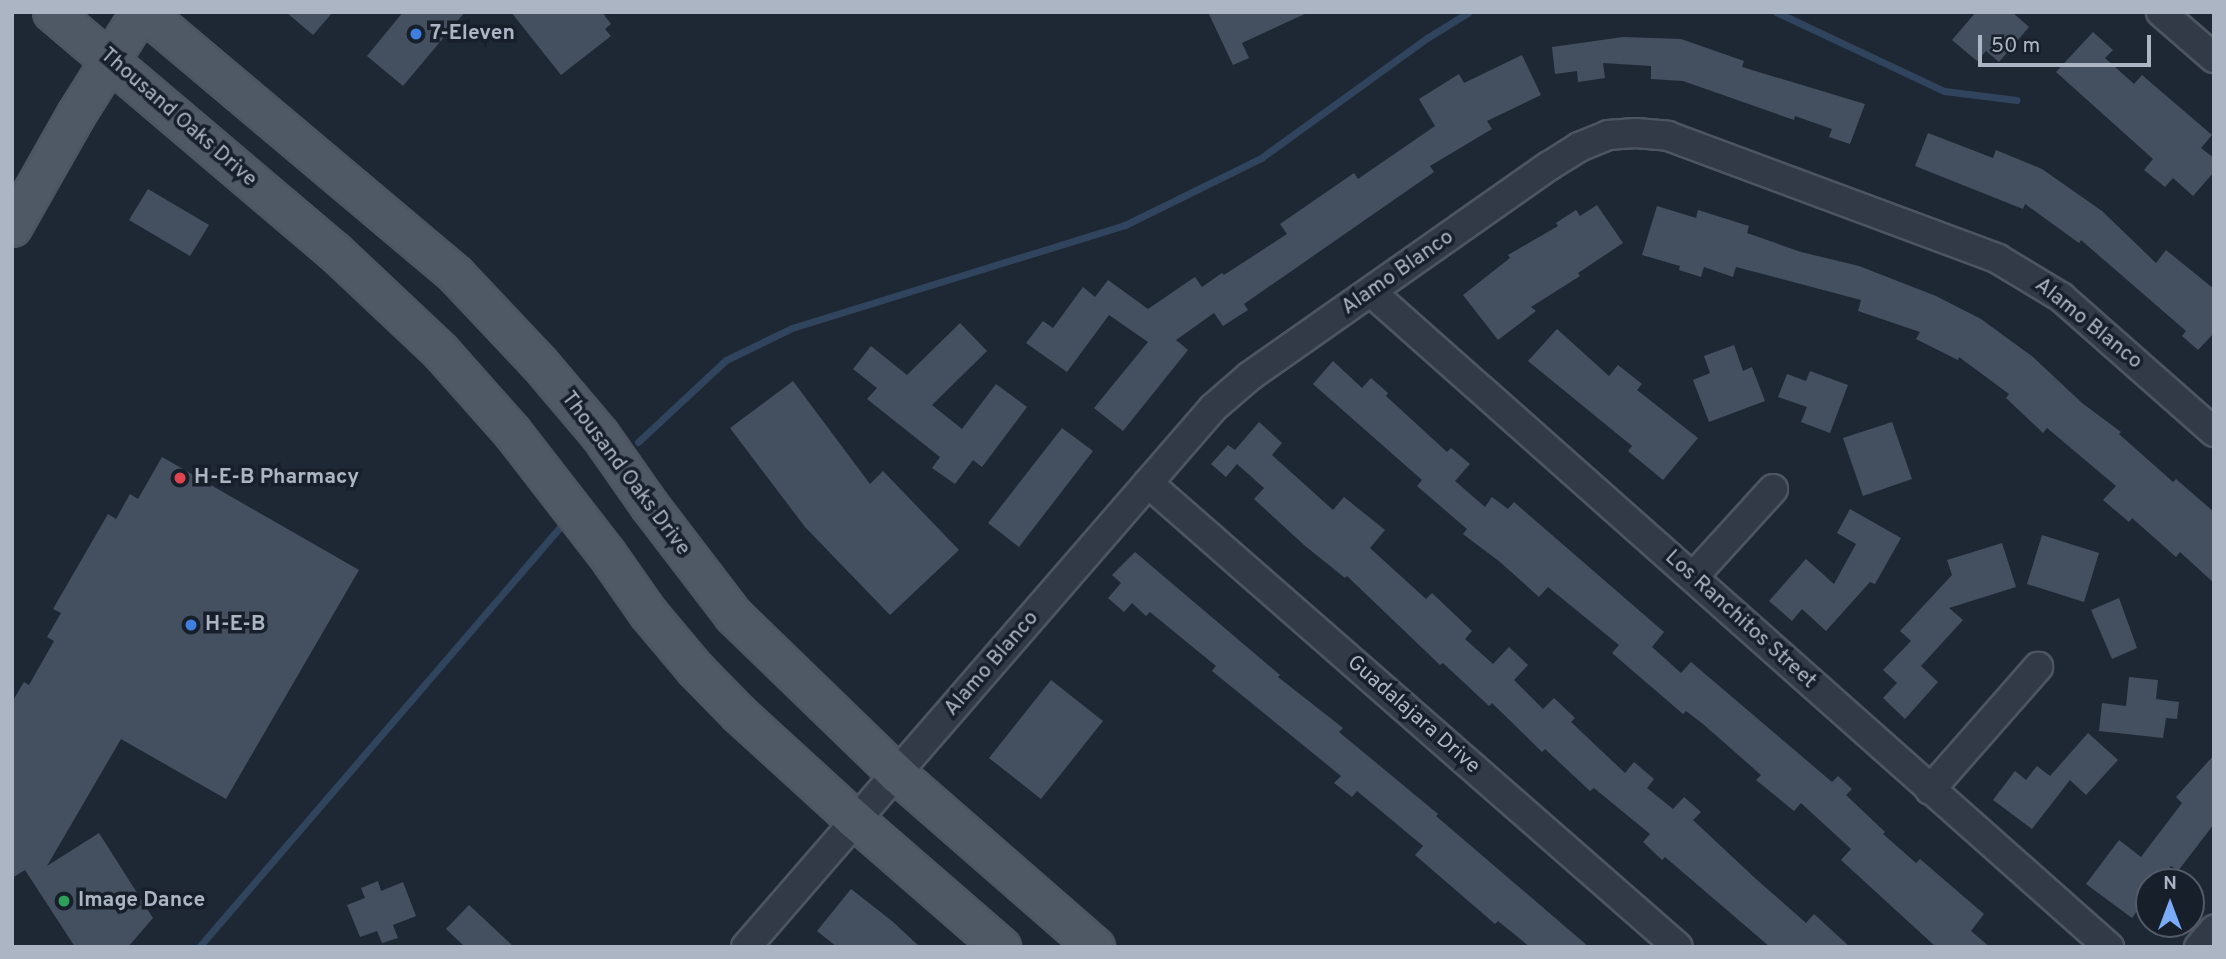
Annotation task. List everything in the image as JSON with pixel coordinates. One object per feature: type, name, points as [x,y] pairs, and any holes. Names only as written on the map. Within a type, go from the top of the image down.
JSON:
[{"type":"main road","name":"Thousand Oaks Drive","points":[[52,12],[334,251],[441,352],[512,432],[606,553],[648,613],[695,669],[738,714],[853,819],[1001,947]]},
{"type":"main road","name":"Thousand Oaks Drive","points":[[142,12],[455,274],[539,363],[600,435],[649,505],[733,615],[897,774],[1095,947]]},
{"type":"main road","points":[[12,227],[109,59],[142,12]]},
{"type":"street","points":[[2161,12],[2214,58]]},
{"type":"street","name":"Alamo Blanco","points":[[760,942],[853,819],[897,774],[1181,443],[1250,376],[1579,147],[1608,135],[1668,136],[1992,256],[2021,270],[2061,297],[2214,432]]},
{"type":"street","name":"Los Ranchitos Street","points":[[1371,292],[2109,947]]},
{"type":"street","name":"Guadalajara Drive","points":[[1148,483],[1678,947]]},
{"type":"street","points":[[1693,577],[1773,489]]},
{"type":"street","points":[[1930,790],[2038,667]]},
{"type":"street","points":[[2199,947],[2214,930]]},
{"type":"building","points":[[286,12],[333,12],[313,35]]},
{"type":"building","name":"7-Eleven","points":[[403,12],[465,12],[403,86],[367,56]]},
{"type":"building","points":[[511,12],[602,12],[611,24],[605,29],[611,36],[561,75]]},
{"type":"building","points":[[1208,12],[1309,12],[1242,43],[1249,58],[1233,65]]},
{"type":"building","points":[[1976,12],[2012,12],[2029,27],[1999,62],[1986,51],[1977,61],[1952,40]]},
{"type":"building","points":[[2093,32],[2113,50],[2105,58],[2134,84],[2142,75],[2212,135],[2201,148],[2214,158],[2214,172],[2193,196],[2173,178],[2165,187],[2144,170],[2153,159],[2056,72]]},
{"type":"building","points":[[1623,37],[1681,39],[1744,61],[1742,67],[1865,104],[1850,144],[1829,137],[1832,129],[1795,116],[1794,120],[1683,81],[1651,79],[1651,66],[1603,63],[1605,78],[1578,82],[1577,71],[1555,74],[1552,47]]},
{"type":"building","points":[[1522,55],[1541,95],[1487,121],[1492,129],[1430,166],[1434,172],[1244,304],[1248,310],[1223,326],[1214,313],[1176,340],[1188,350],[1123,431],[1094,408],[1148,342],[1109,315],[1067,372],[1026,343],[1043,321],[1053,328],[1083,287],[1095,297],[1108,280],[1148,309],[1195,277],[1202,287],[1222,273],[1224,275],[1287,234],[1280,224],[1354,173],[1358,179],[1435,126],[1419,99],[1459,74],[1464,83]]},
{"type":"building","points":[[1928,133],[1993,158],[1996,150],[2042,169],[2102,211],[2156,263],[2166,250],[2214,289],[2214,333],[2198,350],[2182,336],[2186,331],[2081,240],[2079,243],[2025,204],[2023,209],[1915,166]]},
{"type":"building","points":[[148,189],[209,225],[190,256],[129,220]]},
{"type":"building","points":[[1597,205],[1623,243],[1578,273],[1580,276],[1531,307],[1536,311],[1498,340],[1463,295],[1510,258],[1508,255],[1558,226],[1556,223],[1576,210],[1580,216]]},
{"type":"building","points":[[1657,206],[1696,218],[1698,210],[1749,226],[1747,233],[1801,252],[1859,266],[1936,296],[1981,319],[2033,357],[2082,403],[2121,432],[2119,434],[2173,482],[2176,479],[2214,512],[2214,583],[2180,552],[2176,557],[2132,518],[2129,522],[2103,500],[2116,486],[2047,428],[2043,433],[2006,398],[2009,394],[1959,357],[1958,360],[1916,339],[1920,332],[1858,311],[1861,300],[1736,267],[1733,277],[1704,267],[1701,277],[1679,270],[1680,266],[1642,255]]},
{"type":"building","points":[[960,323],[987,351],[932,405],[962,429],[996,384],[1027,407],[982,467],[973,460],[955,484],[932,468],[940,457],[867,399],[877,388],[853,369],[871,346],[907,375]]},
{"type":"building","points":[[1557,329],[1609,376],[1618,365],[1642,384],[1637,390],[1698,438],[1663,480],[1628,451],[1632,446],[1528,361]]},
{"type":"building","points":[[1734,345],[1743,371],[1752,367],[1765,401],[1709,422],[1693,380],[1710,373],[1704,356]]},
{"type":"building","points":[[1333,361],[1362,388],[1371,378],[1388,393],[1386,396],[1447,452],[1451,448],[1470,464],[1455,481],[1485,507],[1492,497],[1508,509],[1514,502],[1664,632],[1652,647],[1681,673],[1691,662],[1832,782],[1838,776],[1852,789],[1846,795],[1885,832],[1883,834],[1916,863],[1920,859],[1984,914],[1971,931],[1990,947],[1936,947],[1841,860],[1851,849],[1801,803],[1794,811],[1756,780],[1761,775],[1703,724],[1686,711],[1683,714],[1612,653],[1619,645],[1548,587],[1539,597],[1463,534],[1467,529],[1417,486],[1422,480],[1313,384]]},
{"type":"building","points":[[1810,371],[1848,385],[1830,433],[1801,422],[1807,407],[1778,397],[1787,374],[1806,381]]},
{"type":"building","points":[[793,381],[870,484],[883,471],[959,550],[890,615],[805,527],[730,428]]},
{"type":"building","points":[[1259,422],[1282,443],[1272,455],[1333,510],[1344,497],[1385,530],[1370,548],[1426,599],[1432,593],[1472,631],[1465,639],[1493,664],[1509,647],[1528,665],[1514,680],[1543,709],[1554,698],[1575,718],[1571,722],[1625,773],[1634,762],[1654,779],[1647,788],[1673,809],[1684,797],[1701,812],[1693,820],[1756,879],[1806,923],[1814,914],[1850,947],[1770,947],[1665,857],[1662,860],[1643,842],[1650,834],[1594,788],[1590,791],[1545,749],[1542,752],[1492,703],[1489,706],[1443,663],[1440,665],[1347,576],[1345,578],[1304,545],[1254,499],[1264,488],[1237,464],[1226,477],[1211,464],[1228,445],[1235,450]]},
{"type":"building","points":[[1892,422],[1912,479],[1863,496],[1843,438]]},
{"type":"building","points":[[1062,428],[1093,451],[1019,547],[988,523]]},
{"type":"building","name":"H-E-B","points":[[162,457],[359,570],[226,799],[121,739],[47,866],[99,833],[153,918],[128,947],[75,947],[25,870],[12,878],[12,702],[24,682],[29,685],[54,641],[47,637],[61,613],[53,609],[108,514],[116,519],[130,494],[138,499]]},
{"type":"building","points":[[1850,509],[1901,538],[1875,584],[1870,582],[1826,631],[1802,609],[1792,621],[1769,601],[1806,559],[1834,584],[1856,544],[1837,533]]},
{"type":"building","points":[[2042,535],[2099,553],[2084,602],[2027,584]]},
{"type":"building","points":[[2002,543],[2016,587],[1949,608],[1963,620],[1921,666],[1938,682],[1905,719],[1883,698],[1897,683],[1883,670],[1911,641],[1900,631],[1952,575],[1947,560]]},
{"type":"building","points":[[1135,552],[1280,675],[1278,677],[1343,728],[1339,732],[1438,814],[1436,816],[1589,947],[1530,947],[1498,921],[1495,924],[1415,855],[1423,846],[1357,791],[1352,797],[1334,783],[1341,776],[1212,671],[1216,666],[1150,612],[1146,616],[1132,603],[1124,612],[1108,598],[1121,583],[1112,575]]},
{"type":"building","points":[[2119,598],[2137,648],[2112,659],[2091,610]]},
{"type":"building","points":[[2129,677],[2158,680],[2156,699],[2179,702],[2177,719],[2166,718],[2163,738],[2099,731],[2102,703],[2126,706]]},
{"type":"building","points":[[1051,680],[1103,721],[1041,799],[989,758]]},
{"type":"building","points":[[2088,733],[2118,760],[2086,795],[2070,780],[2032,829],[1993,800],[2015,771],[2026,780],[2037,766],[2050,776]]},
{"type":"building","points":[[2214,755],[2214,824],[2180,868],[2135,868],[2135,914],[2132,918],[2086,884],[2119,840],[2141,857],[2182,803],[2176,797]]},
{"type":"building","points":[[378,881],[381,891],[403,882],[416,916],[393,925],[398,938],[382,943],[377,931],[360,937],[347,905],[365,898],[361,888]]},
{"type":"building","points":[[851,889],[920,947],[837,947],[817,931]]},
{"type":"building","points":[[469,905],[514,947],[465,947],[446,929]]},
{"type":"waterway","points":[[638,442],[726,360],[792,328],[1125,225],[1261,158],[1427,38],[1469,12]]},
{"type":"waterway","points":[[1776,12],[1944,91],[2016,100]]},
{"type":"waterway","points":[[199,947],[560,527]]},
{"type":"place","name":"7-Eleven","points":[[416,34]]},
{"type":"place","name":"H-E-B Pharmacy","points":[[180,478]]},
{"type":"place","name":"H-E-B","points":[[191,625]]},
{"type":"place","name":"Image Dance","points":[[64,901]]}]
